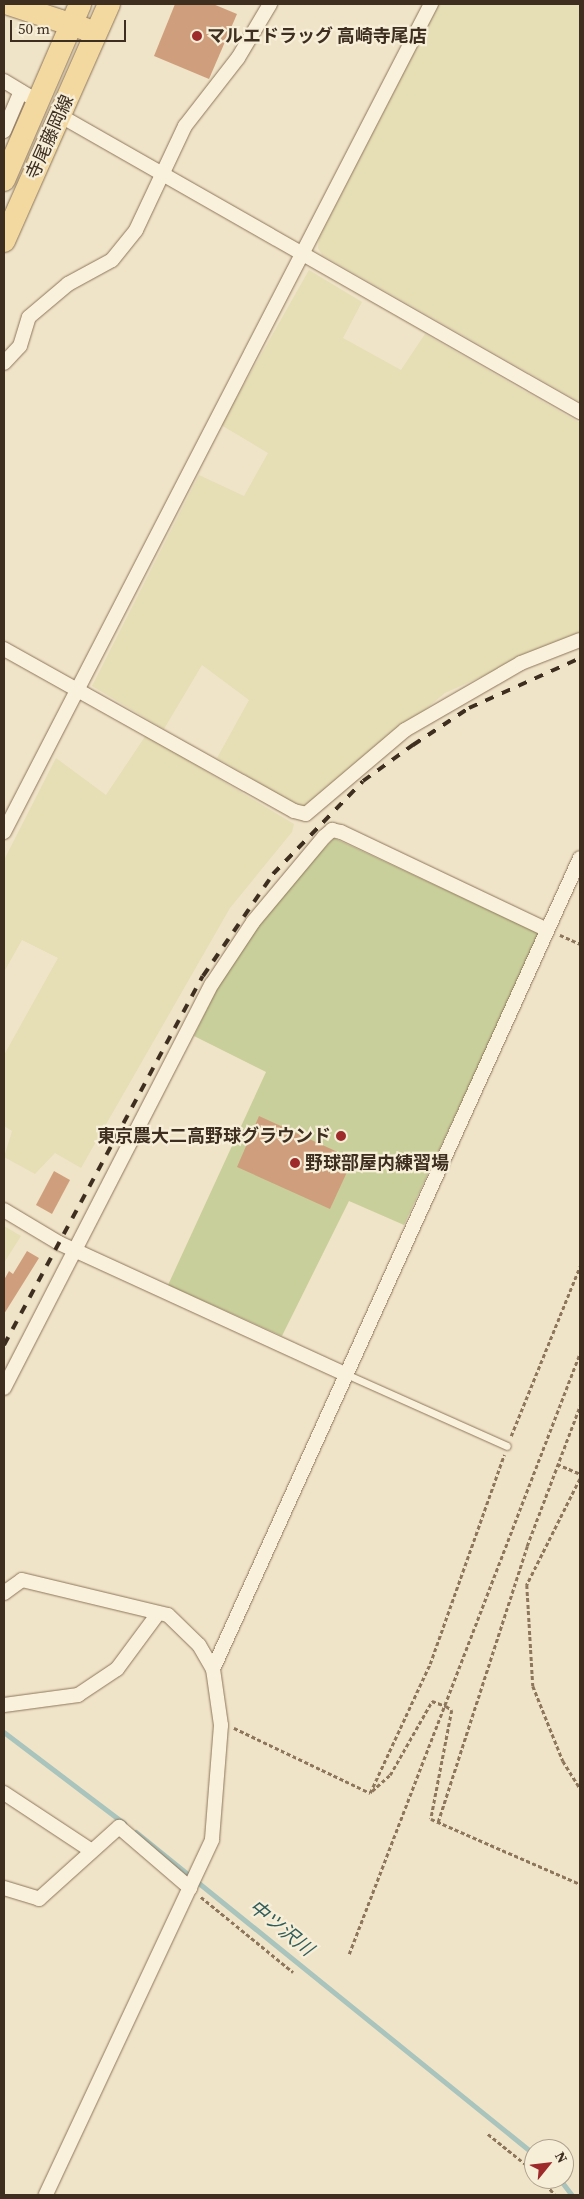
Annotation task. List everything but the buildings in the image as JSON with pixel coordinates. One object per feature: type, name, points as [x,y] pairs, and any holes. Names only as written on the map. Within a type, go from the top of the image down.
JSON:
[{"type":"main road","points":[[9,4],[75,14],[96,33]]},
{"type":"main road","name":"寺尾藤岡線","points":[[4,241],[96,33],[101,6]]},
{"type":"main road","name":"寺尾藤岡線","points":[[4,180],[30,96],[75,14]]},
{"type":"street","points":[[4,363],[20,346],[29,317],[68,284],[112,260],[136,230],[165,174],[185,126],[238,58],[270,4]]},
{"type":"street","points":[[4,832],[299,253],[431,4]]},
{"type":"street","points":[[4,81],[30,96],[4,131]]},
{"type":"street","points":[[59,115],[580,412]]},
{"type":"street","points":[[4,649],[294,811],[306,814],[405,730],[513,668],[580,640]]},
{"type":"street","points":[[4,1388],[212,984],[288,877],[332,830],[548,930]]},
{"type":"street","points":[[213,1669],[580,858]]},
{"type":"street","points":[[4,1210],[76,1248],[345,1374]]},
{"type":"street","points":[[4,1593],[22,1580],[157,1615],[168,1615],[199,1644],[213,1669],[221,1725],[212,1840],[46,2195]]},
{"type":"street","points":[[4,1706],[78,1696],[117,1669],[157,1615]]},
{"type":"street","points":[[4,1793],[92,1851]]},
{"type":"street","points":[[4,1888],[39,1899],[119,1827],[190,1888]]},
{"type":"lane","points":[[345,1374],[507,1446]]},
{"type":"path","points":[[548,930],[580,944]]},
{"type":"path","points":[[370,1793],[430,1664],[507,1446],[580,1266]]},
{"type":"path","points":[[350,1954],[580,1354]]},
{"type":"path","points":[[438,1822],[557,1464],[580,1406]]},
{"type":"path","points":[[557,1464],[580,1474]]},
{"type":"path","points":[[580,1479],[527,1585],[533,1686],[563,1761],[580,1788]]},
{"type":"path","points":[[370,1793],[390,1775],[432,1701],[446,1706],[452,1710],[431,1819],[580,1884]]},
{"type":"path","points":[[221,1725],[370,1793]]},
{"type":"path","points":[[190,1888],[293,1972]]},
{"type":"path","points":[[488,2134],[524,2163]]},
{"type":"shaded area","points":[[439,4],[580,4],[580,402],[322,255],[318,248],[319,238]]},
{"type":"shaded area","points":[[309,270],[362,302],[343,338],[401,370],[425,334],[580,423],[580,632],[445,693],[304,810],[217,758],[249,700],[202,665],[164,729],[92,686],[199,475],[244,496],[268,453],[221,425]]},
{"type":"shaded area","points":[[146,735],[294,824],[292,832],[230,908],[81,1168],[55,1153],[35,1174],[4,1157],[12,1131],[4,1126],[4,1055],[58,958],[22,940],[4,972],[4,860],[56,758],[106,795]]},
{"type":"shaded area","points":[[4,1226],[21,1236],[4,1263]]},
{"type":"green space","name":"東京農大二高野球グラウンド","points":[[334,838],[540,934],[404,1225],[349,1201],[282,1336],[168,1285],[266,1072],[194,1036],[224,974],[268,908]]},
{"type":"waterway","name":"中ツ沢川","points":[[4,1732],[124,1823]]},
{"type":"waterway","name":"中ツ沢川","points":[[136,1832],[524,2146]]},
{"type":"waterway","name":"中ツ沢川","points":[[568,2189],[572,2195]]},
{"type":"railway","points":[[4,1345],[203,976],[273,874],[363,781],[413,745],[469,708],[580,658]]},
{"type":"place","name":"マルエドラッグ 高崎寺尾店","points":[[197,36]]},
{"type":"place","name":"東京農大二高野球グラウンド","points":[[341,1136]]},
{"type":"place","name":"野球部屋内練習場","points":[[295,1163]]}]
